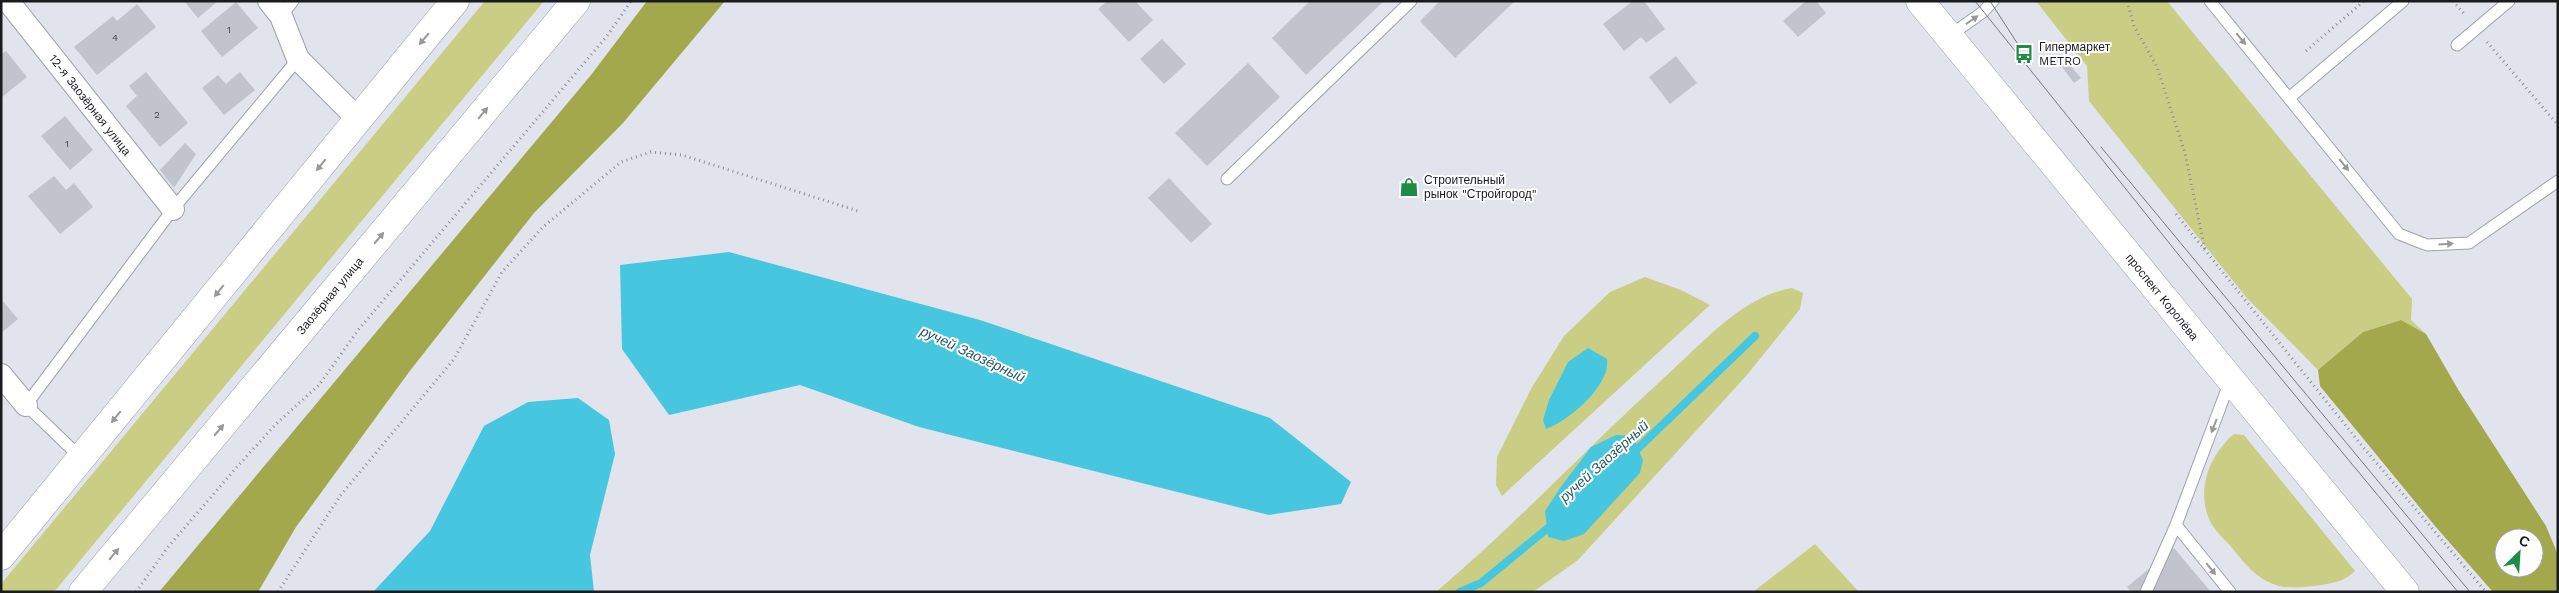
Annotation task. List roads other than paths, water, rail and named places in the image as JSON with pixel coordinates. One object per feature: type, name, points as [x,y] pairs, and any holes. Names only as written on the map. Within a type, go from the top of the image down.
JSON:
[{"type":"main road","points":[[1,556],[83,459],[455,1]]},
{"type":"main road","name":"Заозёрная улица","points":[[83,592],[576,1]]},
{"type":"main road","name":"проспект Королёва","points":[[1920,1],[2405,592]]},
{"type":"street","name":"12-я Заозёрная улица","points":[[8,1],[173,209]]},
{"type":"street","points":[[281,6],[298,58],[358,119]]},
{"type":"street","points":[[1,375],[26,406]]},
{"type":"lane","points":[[1226,179],[1411,1]]},
{"type":"lane","points":[[1949,36],[1983,12],[1993,1]]},
{"type":"lane","points":[[2210,1],[2399,234],[2427,245],[2469,243],[2558,180]]},
{"type":"lane","points":[[2289,98],[2403,1]]},
{"type":"lane","points":[[2457,45],[2509,1]]},
{"type":"lane","points":[[83,459],[26,406],[173,209],[298,58]]},
{"type":"lane","points":[[2146,592],[2176,525],[2230,380]]},
{"type":"lane","points":[[2176,525],[2230,592]]},
{"type":"water","points":[[729,252],[980,320],[1270,418],[1351,482],[1341,504],[1269,515],[919,427],[800,385],[669,415],[622,349],[620,265]]},
{"type":"water","points":[[1588,348],[1607,359],[1602,380],[1587,401],[1566,418],[1546,429],[1543,420],[1549,400],[1568,362]]},
{"type":"water","points":[[578,398],[609,420],[615,454],[590,555],[594,592],[373,592],[430,531],[484,426],[528,402]]},
{"type":"water","points":[[1616,435],[1633,436],[1643,460],[1640,473],[1584,534],[1564,541],[1548,537],[1545,511],[1560,488],[1591,447]]},
{"type":"waterway","name":"ручей Заозёрный","points":[[1632,454],[1755,336]]},
{"type":"waterway","name":"ручей Заозёрный","points":[[1460,592],[1481,583],[1554,523]]},
{"type":"tram line","points":[[1975,1],[2182,259],[2458,592]]},
{"type":"tram line","points":[[1990,1],[2021,49]]},
{"type":"tram line","points":[[2101,147],[2470,592]]},
{"type":"place","name":"Гипермаркет METRO","points":[[2024,54]]},
{"type":"place","name":"Строительный рынок \"Стройгород\"","points":[[1409,187]]}]
